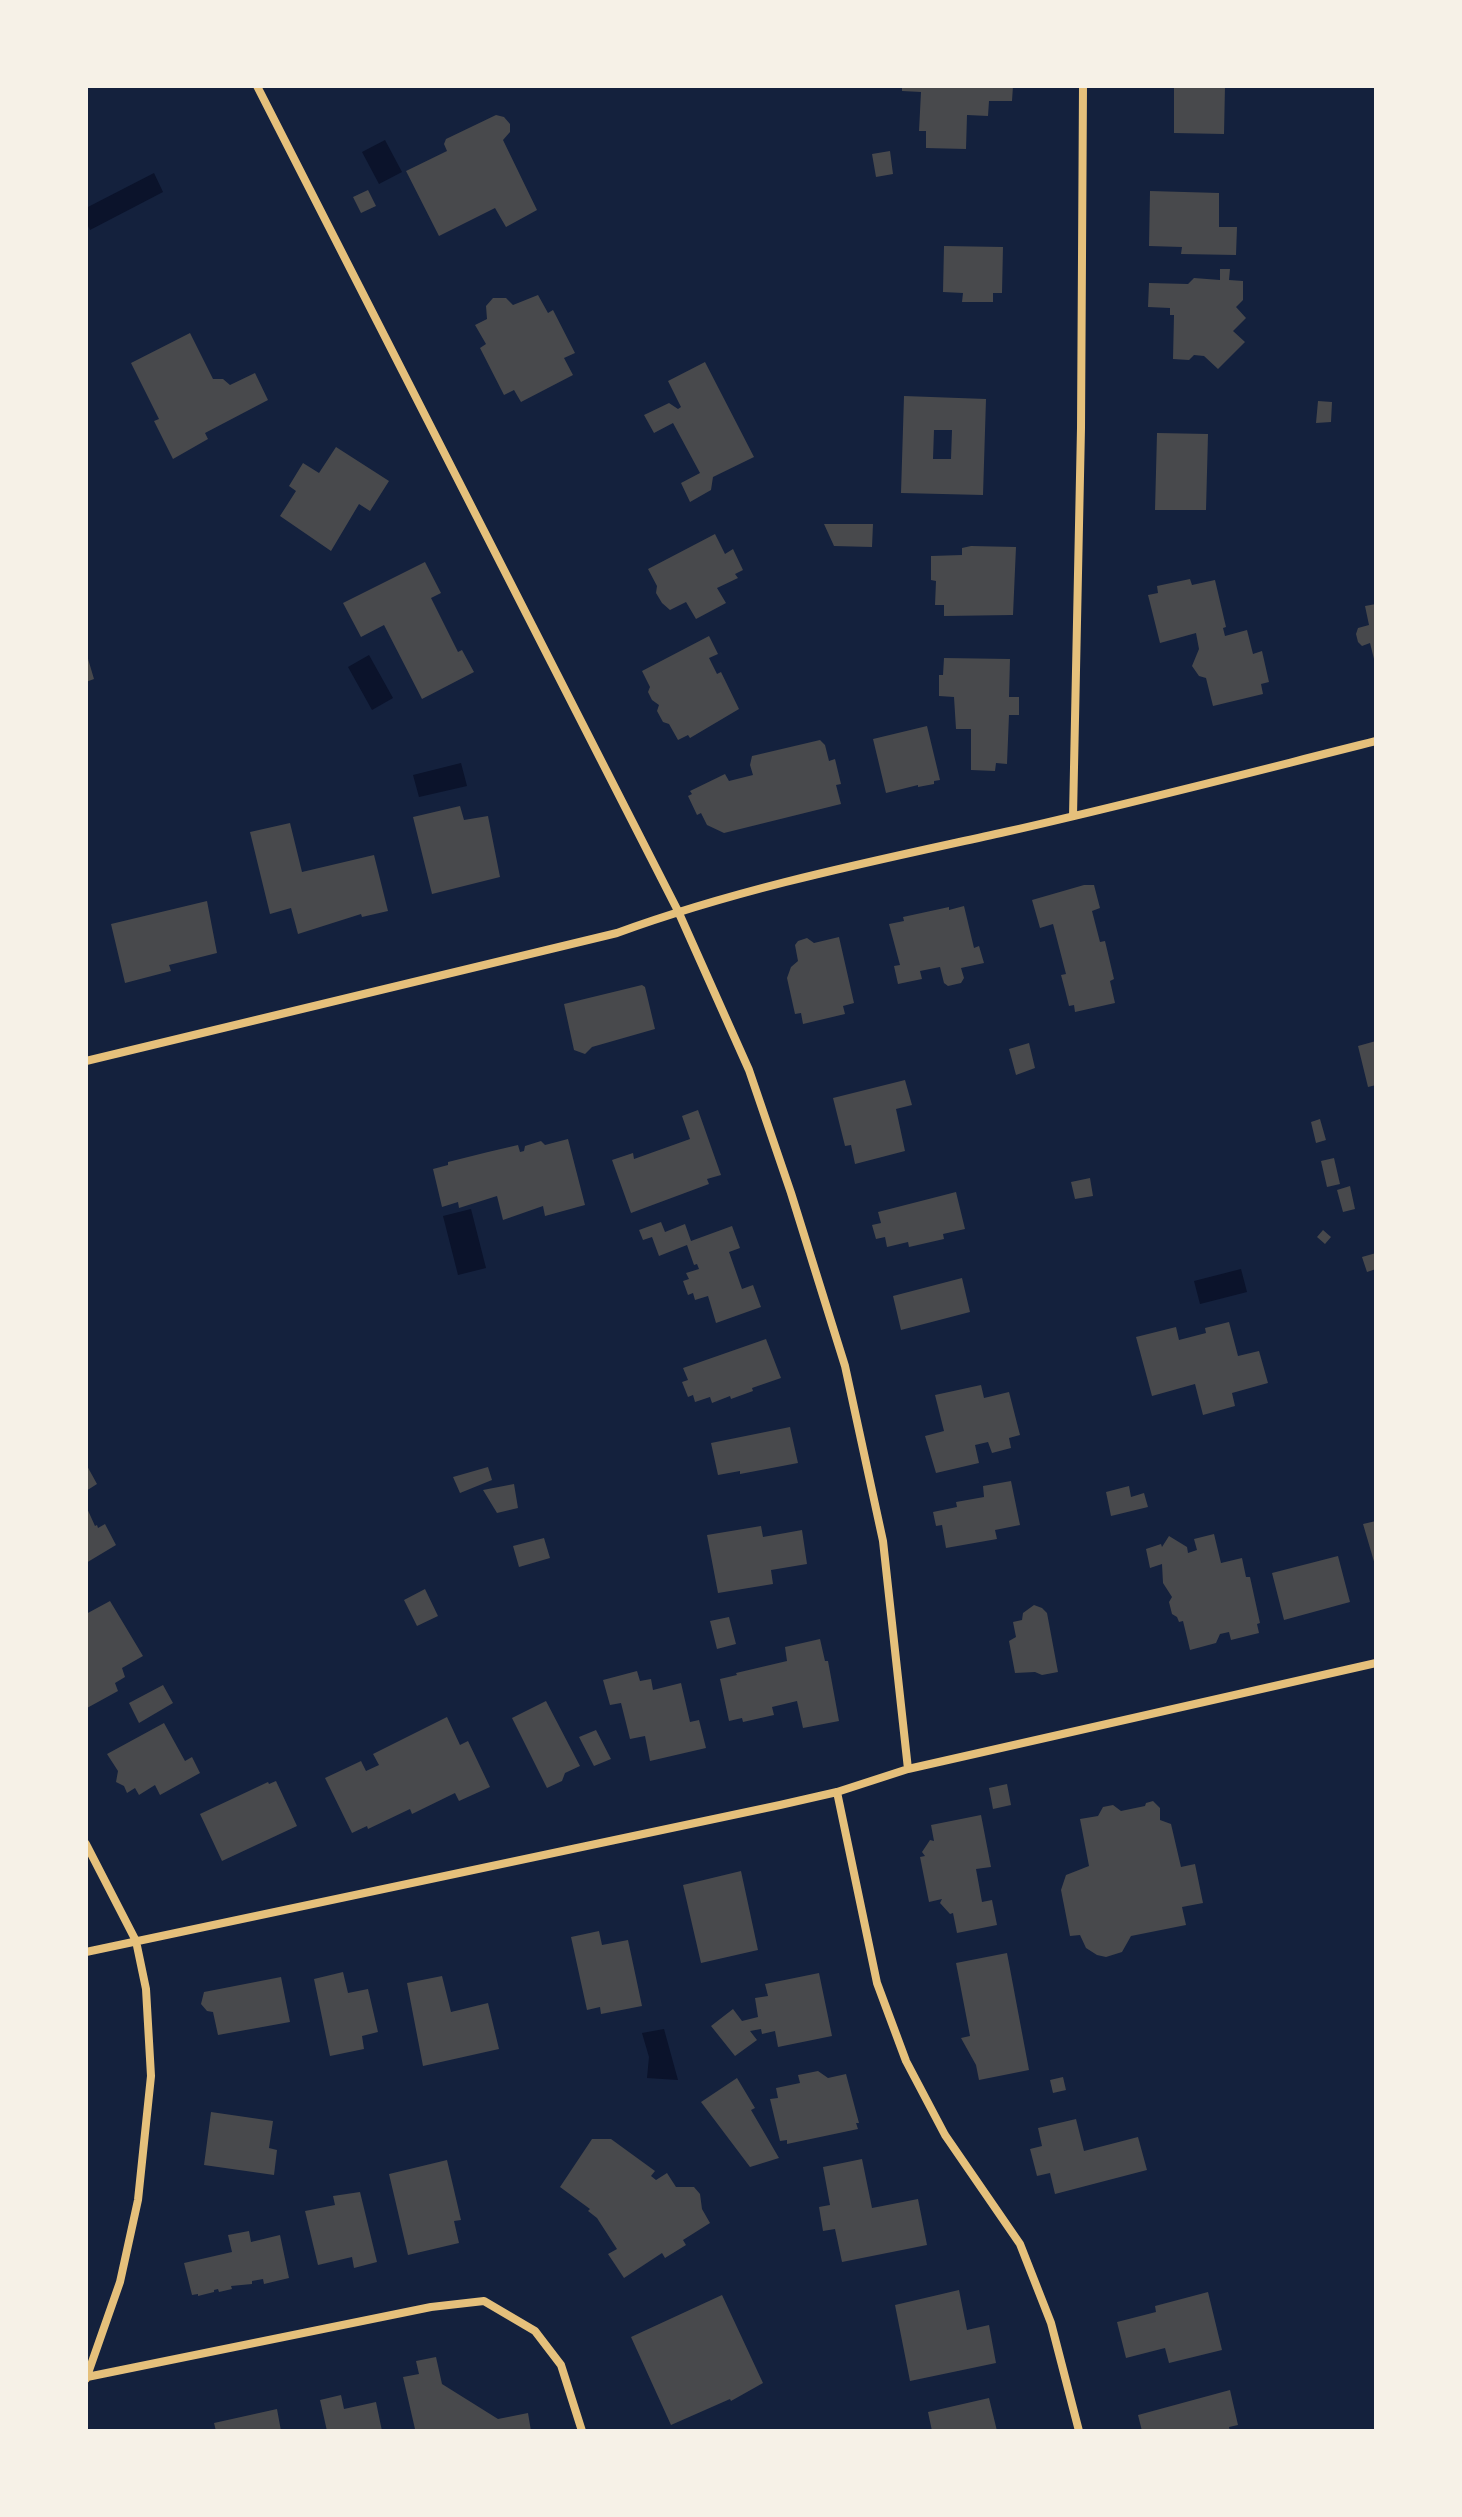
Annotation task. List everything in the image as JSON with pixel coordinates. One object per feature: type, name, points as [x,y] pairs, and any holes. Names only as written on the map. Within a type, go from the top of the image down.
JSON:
[{"type":"street","points":[[257,86],[678,911],[749,1070],[845,1366],[883,1541],[908,1769]]},
{"type":"street","points":[[1073,816],[1081,428],[1083,86]]},
{"type":"street","points":[[86,1061],[602,937],[750,890],[1073,816],[1376,741]]},
{"type":"street","points":[[86,1952],[837,1792],[908,1769],[1376,1663]]},
{"type":"street","points":[[837,1792],[877,1983],[906,2061],[945,2135],[1020,2244],[1051,2323],[1079,2431]]},
{"type":"street","points":[[86,1844],[136,1941],[146,1989],[151,2076],[138,2200],[120,2282],[87,2378]]},
{"type":"street","points":[[87,2378],[431,2307],[484,2301],[535,2331],[561,2365],[582,2431]]},
{"type":"water","points":[[385,140],[402,172],[379,184],[362,152]]},
{"type":"water","points":[[154,173],[163,192],[90,230],[86,222],[86,208]]},
{"type":"water","points":[[369,655],[393,698],[372,710],[348,667]]},
{"type":"water","points":[[461,763],[467,786],[419,797],[413,775]]},
{"type":"water","points":[[471,1209],[486,1268],[458,1275],[443,1216]]},
{"type":"water","points":[[1241,1269],[1247,1292],[1200,1304],[1194,1281]]},
{"type":"water","points":[[664,2029],[678,2080],[647,2078],[649,2057],[642,2033]]},
{"type":"building","points":[[902,86],[1013,86],[1012,101],[989,101],[988,116],[967,115],[966,149],[926,148],[926,131],[919,131],[921,92],[902,91]]},
{"type":"building","points":[[1174,86],[1225,86],[1224,134],[1174,133]]},
{"type":"building","points":[[496,115],[504,117],[510,124],[510,132],[503,140],[537,210],[506,227],[495,208],[439,236],[406,171],[447,151],[444,144],[446,139]]},
{"type":"building","points":[[890,151],[893,174],[876,177],[872,154]]},
{"type":"building","points":[[368,190],[376,206],[361,213],[353,197]]},
{"type":"building","points":[[1150,191],[1219,193],[1219,227],[1237,227],[1236,255],[1181,254],[1182,247],[1149,246]]},
{"type":"building","points":[[944,246],[1003,247],[1002,293],[993,293],[993,302],[962,302],[963,293],[943,292]]},
{"type":"building","points":[[1220,269],[1230,269],[1229,280],[1243,281],[1243,300],[1236,307],[1246,318],[1233,331],[1245,342],[1218,369],[1204,356],[1194,355],[1189,360],[1173,359],[1174,315],[1170,315],[1170,308],[1148,307],[1149,283],[1188,284],[1194,278],[1220,280]]},
{"type":"building","points":[[538,295],[548,313],[553,310],[575,353],[564,358],[573,375],[521,402],[514,390],[504,395],[480,348],[486,344],[475,325],[487,319],[486,306],[493,298],[506,298],[513,305]]},
{"type":"building","points":[[190,333],[213,379],[223,379],[230,385],[255,373],[268,400],[205,433],[208,439],[173,459],[154,421],[159,419],[131,363]]},
{"type":"building","points":[[705,362],[754,457],[713,477],[711,490],[690,502],[681,483],[700,473],[673,423],[654,433],[644,415],[669,403],[678,409],[681,407],[668,381]]},
{"type":"building","points":[[904,396],[986,399],[983,495],[901,493]],"holes":[[[934,430],[952,430],[951,459],[933,459]]]},
{"type":"building","points":[[1318,401],[1332,402],[1331,422],[1316,423]]},
{"type":"building","points":[[1157,433],[1208,434],[1206,510],[1155,510]]},
{"type":"building","points":[[336,447],[389,481],[370,511],[359,504],[331,551],[280,516],[296,491],[289,486],[303,463],[319,473]]},
{"type":"building","points":[[824,524],[873,524],[872,547],[834,546]]},
{"type":"building","points":[[715,534],[725,554],[733,549],[743,570],[735,574],[738,578],[717,588],[726,603],[696,619],[686,602],[670,610],[656,593],[657,586],[648,569]]},
{"type":"building","points":[[1016,547],[1013,615],[944,616],[944,605],[935,605],[936,581],[931,580],[931,556],[962,555],[962,548]]},
{"type":"building","points":[[425,562],[441,593],[431,598],[458,652],[462,650],[474,672],[422,699],[384,625],[361,637],[343,603]]},
{"type":"building","points":[[1190,579],[1192,585],[1215,580],[1226,627],[1223,628],[1225,636],[1247,630],[1253,654],[1262,651],[1269,682],[1261,684],[1263,694],[1213,706],[1206,678],[1199,676],[1192,666],[1199,649],[1196,633],[1160,643],[1148,595],[1158,593],[1157,586]]},
{"type":"building","points":[[1376,604],[1375,663],[1370,643],[1362,646],[1356,634],[1358,628],[1369,625],[1365,606]]},
{"type":"building","points":[[709,636],[718,654],[709,658],[717,674],[721,672],[739,709],[690,738],[688,735],[678,740],[657,711],[659,705],[648,692],[650,687],[642,671]]},
{"type":"building","points":[[86,652],[94,679],[86,682]]},
{"type":"building","points":[[944,658],[1010,659],[1009,697],[1019,697],[1019,715],[1009,715],[1007,764],[996,763],[995,771],[971,770],[971,729],[956,729],[954,697],[939,696],[939,675],[943,675]]},
{"type":"building","points":[[927,726],[940,780],[934,781],[934,784],[886,793],[873,739]]},
{"type":"building","points":[[820,740],[825,745],[829,761],[835,759],[841,784],[836,785],[841,804],[724,833],[707,825],[701,813],[697,815],[688,796],[692,794],[690,791],[725,774],[729,781],[753,775],[750,765],[752,756]]},
{"type":"building","points":[[460,806],[464,820],[488,816],[500,877],[432,894],[413,817]]},
{"type":"building","points":[[290,823],[302,872],[374,855],[388,911],[362,917],[361,914],[298,934],[291,908],[270,914],[250,832]]},
{"type":"building","points":[[1094,885],[1100,908],[1092,911],[1100,942],[1105,941],[1114,979],[1110,981],[1115,1003],[1075,1012],[1074,1005],[1069,1006],[1061,975],[1066,974],[1053,924],[1040,928],[1032,900]]},
{"type":"building","points":[[207,901],[217,953],[169,965],[171,971],[125,983],[111,924]]},
{"type":"building","points":[[964,906],[974,948],[979,946],[984,963],[961,968],[964,978],[961,983],[948,986],[944,983],[940,967],[920,971],[922,979],[898,984],[894,966],[900,965],[889,924],[904,921],[903,917]]},
{"type":"building","points":[[839,937],[854,1003],[843,1006],[845,1014],[803,1024],[801,1013],[795,1014],[787,978],[791,967],[798,961],[795,945],[807,938],[814,943]]},
{"type":"building","points":[[642,985],[655,1029],[592,1047],[585,1054],[574,1050],[564,1004]]},
{"type":"building","points":[[1376,1041],[1376,1085],[1368,1087],[1358,1046]]},
{"type":"building","points":[[1029,1043],[1035,1068],[1016,1075],[1009,1049]]},
{"type":"building","points":[[905,1080],[912,1105],[896,1109],[905,1151],[855,1164],[851,1145],[845,1146],[833,1098]]},
{"type":"building","points":[[698,1110],[721,1175],[707,1179],[709,1184],[631,1213],[612,1160],[633,1153],[634,1159],[690,1139],[682,1116]]},
{"type":"building","points":[[1320,1119],[1326,1140],[1316,1143],[1311,1122]]},
{"type":"building","points":[[568,1139],[585,1205],[545,1216],[543,1206],[503,1220],[497,1196],[459,1208],[458,1202],[442,1207],[433,1169],[448,1165],[448,1162],[518,1145],[520,1152],[524,1151],[525,1146],[541,1141],[545,1145]]},
{"type":"building","points":[[1334,1158],[1340,1184],[1327,1187],[1321,1161]]},
{"type":"building","points":[[1090,1178],[1093,1196],[1075,1199],[1071,1182]]},
{"type":"building","points":[[1350,1186],[1355,1209],[1343,1212],[1337,1190]]},
{"type":"building","points":[[956,1192],[965,1229],[943,1234],[944,1239],[909,1247],[908,1242],[887,1247],[885,1237],[876,1239],[872,1225],[881,1223],[878,1212]]},
{"type":"building","points":[[661,1222],[665,1232],[685,1224],[691,1241],[732,1226],[740,1248],[729,1252],[742,1289],[753,1285],[761,1307],[716,1323],[708,1296],[695,1300],[693,1293],[688,1295],[683,1281],[689,1279],[686,1273],[699,1269],[697,1264],[694,1265],[687,1245],[659,1256],[652,1237],[643,1240],[639,1230]]},
{"type":"building","points":[[1323,1230],[1331,1237],[1325,1244],[1317,1237]]},
{"type":"building","points":[[1376,1253],[1376,1269],[1367,1272],[1362,1257]]},
{"type":"building","points":[[962,1278],[970,1312],[901,1330],[893,1296]]},
{"type":"building","points":[[1229,1322],[1238,1356],[1259,1351],[1268,1383],[1232,1393],[1235,1406],[1203,1415],[1195,1384],[1152,1396],[1136,1337],[1176,1327],[1179,1340],[1206,1333],[1205,1328]]},
{"type":"building","points":[[766,1339],[781,1378],[731,1399],[730,1396],[712,1403],[710,1397],[695,1402],[693,1395],[688,1397],[682,1382],[688,1380],[683,1368]]},
{"type":"building","points":[[981,1385],[984,1398],[1009,1392],[1020,1435],[1009,1438],[1011,1448],[992,1453],[988,1442],[975,1445],[979,1463],[936,1473],[925,1436],[944,1431],[935,1395]]},
{"type":"building","points":[[790,1427],[798,1463],[718,1475],[711,1443]]},
{"type":"building","points":[[86,1464],[97,1484],[86,1491]]},
{"type":"building","points":[[488,1467],[492,1480],[460,1493],[453,1477]]},
{"type":"building","points":[[1011,1481],[1020,1525],[995,1530],[997,1539],[946,1548],[942,1525],[936,1526],[933,1512],[957,1507],[956,1502],[984,1497],[983,1486]]},
{"type":"building","points":[[514,1484],[518,1508],[497,1513],[483,1490]]},
{"type":"building","points":[[1129,1486],[1131,1497],[1144,1493],[1148,1507],[1111,1516],[1106,1492]]},
{"type":"building","points":[[86,1506],[95,1526],[98,1528],[105,1524],[116,1545],[86,1563]]},
{"type":"building","points":[[1376,1521],[1376,1565],[1375,1565],[1363,1524]]},
{"type":"building","points":[[761,1526],[763,1537],[802,1530],[807,1564],[771,1570],[773,1584],[718,1593],[707,1535]]},
{"type":"building","points":[[1214,1534],[1221,1563],[1242,1558],[1246,1577],[1250,1577],[1260,1623],[1257,1624],[1259,1633],[1231,1640],[1229,1632],[1220,1634],[1216,1643],[1190,1650],[1183,1621],[1179,1622],[1172,1614],[1169,1602],[1172,1597],[1163,1583],[1162,1564],[1150,1568],[1146,1549],[1161,1544],[1162,1547],[1169,1536],[1187,1547],[1188,1553],[1197,1550],[1194,1539]]},
{"type":"building","points":[[544,1538],[550,1558],[519,1567],[513,1546]]},
{"type":"building","points":[[1338,1556],[1350,1602],[1284,1620],[1272,1573]]},
{"type":"building","points":[[425,1589],[438,1616],[417,1626],[404,1600]]},
{"type":"building","points":[[110,1601],[143,1656],[122,1668],[125,1677],[115,1683],[118,1691],[87,1708],[86,1614]]},
{"type":"building","points":[[1034,1605],[1047,1613],[1058,1672],[1042,1675],[1035,1672],[1015,1673],[1009,1641],[1016,1637],[1013,1622],[1022,1620],[1023,1613]]},
{"type":"building","points":[[729,1617],[736,1644],[717,1649],[710,1621]]},
{"type":"building","points":[[820,1639],[825,1661],[828,1661],[839,1721],[803,1728],[797,1701],[772,1707],[774,1715],[743,1722],[742,1718],[729,1721],[720,1679],[787,1661],[785,1647]]},
{"type":"building","points":[[637,1671],[640,1681],[651,1679],[653,1690],[681,1683],[690,1722],[699,1720],[706,1748],[650,1761],[645,1736],[630,1739],[621,1703],[610,1705],[603,1680]]},
{"type":"building","points":[[163,1685],[173,1703],[139,1723],[129,1703]]},
{"type":"building","points":[[546,1701],[580,1766],[565,1773],[562,1781],[547,1788],[512,1718]]},
{"type":"building","points":[[447,1717],[460,1745],[468,1741],[490,1787],[459,1801],[455,1793],[412,1814],[410,1809],[368,1829],[367,1826],[352,1833],[325,1778],[361,1761],[366,1771],[379,1765],[373,1754]]},
{"type":"building","points":[[164,1723],[185,1761],[192,1757],[200,1773],[160,1795],[155,1785],[139,1795],[135,1788],[127,1793],[124,1786],[116,1782],[118,1771],[107,1754]]},
{"type":"building","points":[[596,1730],[611,1759],[594,1766],[579,1737]]},
{"type":"building","points":[[276,1781],[297,1826],[222,1861],[200,1814]]},
{"type":"building","points":[[1007,1784],[1011,1805],[993,1809],[989,1788]]},
{"type":"building","points":[[1153,1801],[1160,1808],[1160,1820],[1171,1824],[1181,1867],[1195,1864],[1203,1903],[1182,1907],[1186,1925],[1131,1936],[1122,1952],[1106,1957],[1097,1955],[1086,1948],[1080,1935],[1070,1936],[1061,1890],[1066,1875],[1089,1866],[1080,1819],[1098,1816],[1103,1807],[1113,1805],[1121,1811]]},
{"type":"building","points":[[981,1815],[991,1867],[976,1869],[982,1902],[992,1900],[997,1925],[957,1933],[953,1913],[950,1914],[940,1903],[942,1899],[929,1902],[920,1857],[925,1856],[922,1852],[930,1840],[934,1841],[931,1825]]},
{"type":"building","points":[[741,1871],[758,1950],[701,1963],[683,1885]]},
{"type":"building","points":[[599,1931],[602,1945],[628,1940],[642,2006],[601,2014],[600,2007],[587,2010],[571,1937]]},
{"type":"building","points":[[1007,1953],[1029,2070],[979,2080],[976,2065],[961,2038],[970,2036],[956,1963]]},
{"type":"building","points":[[343,1972],[348,1993],[368,1989],[378,2032],[362,2036],[364,2049],[330,2056],[314,1979]]},
{"type":"building","points":[[819,1973],[832,2036],[778,2047],[775,2031],[762,2034],[761,2029],[750,2031],[757,2040],[735,2056],[711,2026],[733,2009],[742,2021],[758,2017],[755,1998],[768,1996],[765,1984]]},
{"type":"building","points":[[442,1976],[451,2012],[488,2003],[499,2049],[423,2066],[407,1983]]},
{"type":"building","points":[[281,1977],[290,2022],[218,2035],[213,2012],[207,2011],[201,2004],[204,1992]]},
{"type":"building","points":[[818,2071],[828,2078],[846,2074],[858,2129],[787,2144],[787,2140],[780,2141],[770,2099],[778,2098],[776,2088],[800,2083],[798,2075]]},
{"type":"building","points":[[1063,2077],[1066,2090],[1053,2093],[1050,2080]]},
{"type":"building","points":[[737,2078],[755,2108],[751,2110],[779,2158],[750,2167],[701,2102]]},
{"type":"building","points":[[211,2112],[273,2121],[269,2148],[277,2150],[274,2175],[204,2165]]},
{"type":"building","points":[[1076,2119],[1084,2151],[1138,2137],[1147,2170],[1055,2194],[1050,2173],[1037,2176],[1030,2149],[1042,2146],[1038,2128]]},
{"type":"building","points":[[592,2139],[611,2139],[655,2171],[651,2176],[656,2180],[667,2173],[676,2187],[694,2187],[700,2194],[702,2209],[710,2223],[683,2240],[686,2245],[665,2258],[662,2253],[624,2278],[608,2254],[617,2249],[597,2218],[588,2211],[590,2209],[560,2187]]},
{"type":"building","points":[[862,2159],[872,2208],[918,2199],[927,2245],[842,2262],[835,2229],[823,2231],[819,2207],[830,2205],[823,2167]]},
{"type":"building","points":[[447,2160],[461,2220],[454,2221],[459,2243],[408,2255],[389,2174]]},
{"type":"building","points":[[360,2192],[377,2262],[354,2268],[352,2257],[318,2265],[305,2211],[335,2205],[333,2196]]},
{"type":"building","points":[[249,2231],[251,2242],[280,2235],[289,2278],[264,2284],[263,2279],[219,2292],[218,2289],[192,2295],[184,2263],[232,2252],[228,2235]]},
{"type":"building","points":[[959,2290],[967,2330],[989,2325],[996,2363],[910,2381],[895,2305]]},
{"type":"building","points":[[1208,2292],[1222,2350],[1169,2363],[1165,2348],[1126,2358],[1117,2322],[1156,2312],[1155,2306]]},
{"type":"building","points":[[722,2295],[763,2383],[731,2401],[671,2425],[631,2337]]},
{"type":"building","points":[[436,2357],[442,2384],[498,2419],[528,2413],[531,2431],[415,2429],[403,2377],[419,2374],[416,2361]]},
{"type":"building","points":[[1230,2390],[1238,2425],[1229,2427],[1230,2431],[1142,2431],[1138,2415]]},
{"type":"building","points":[[341,2395],[344,2409],[376,2402],[382,2431],[327,2431],[320,2400]]},
{"type":"building","points":[[989,2398],[997,2431],[932,2431],[928,2412]]},
{"type":"building","points":[[277,2409],[281,2431],[216,2431],[214,2423]]}]
